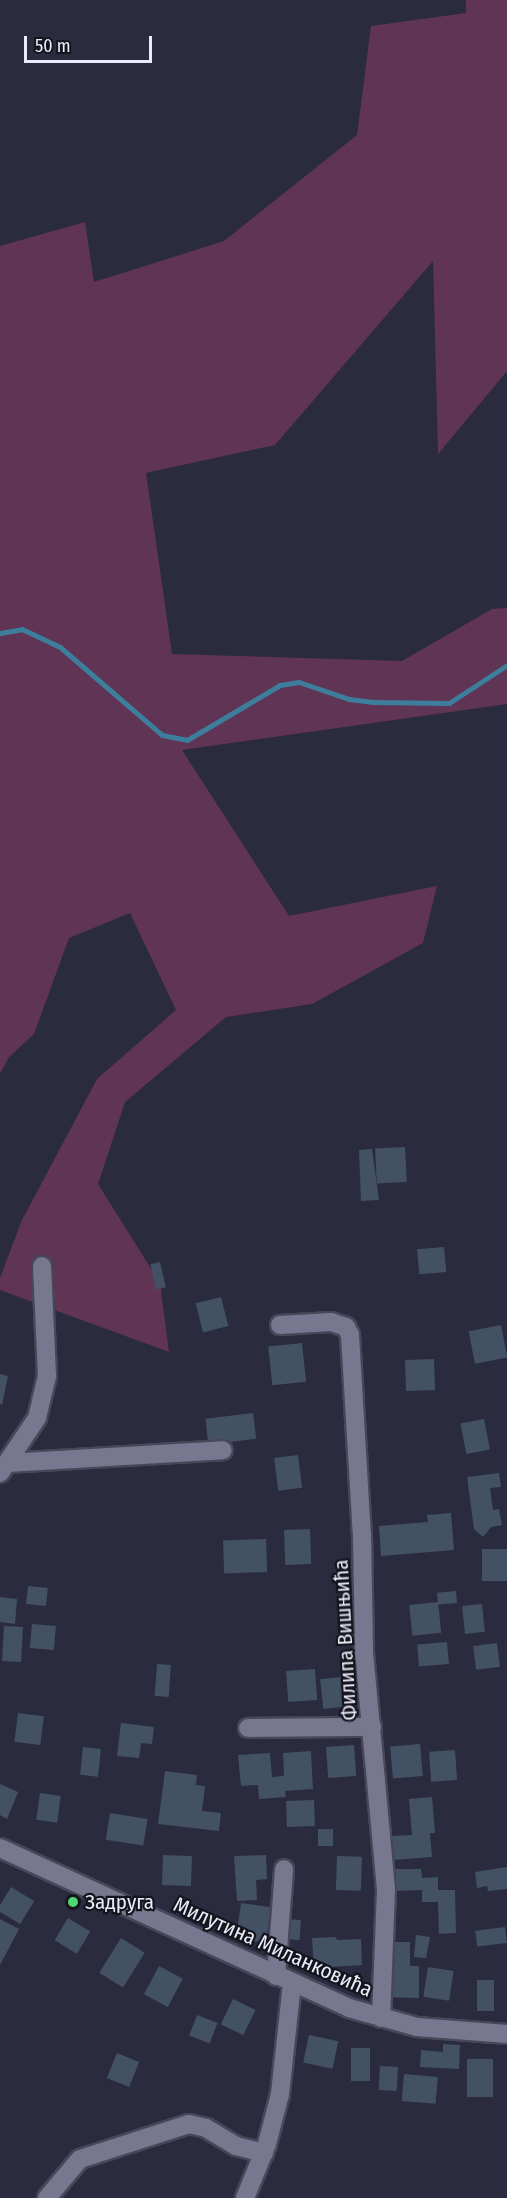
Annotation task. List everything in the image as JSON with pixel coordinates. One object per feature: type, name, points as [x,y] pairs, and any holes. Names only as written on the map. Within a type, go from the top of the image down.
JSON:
[{"type":"street","points":[[4,1468],[37,1418],[47,1376],[42,1266]]},
{"type":"street","name":"Филипа Вишњића","points":[[280,1325],[331,1322],[346,1327],[350,1335],[362,1535],[364,1652],[386,1890],[381,2018]]},
{"type":"street","points":[[4,1468],[223,1450]]},
{"type":"street","points":[[248,1728],[372,1727]]},
{"type":"street","name":"Милутина Миланковића","points":[[0,1848],[284,1979],[381,2018],[428,2028],[507,2034]]},
{"type":"street","points":[[245,2198],[264,2152],[285,2068],[284,1869]]},
{"type":"street","points":[[47,2198],[80,2159],[189,2124],[206,2128],[236,2146],[264,2152]]},
{"type":"shaded area","points":[[466,0],[507,0],[507,371],[438,454],[433,261],[275,445],[146,473],[172,654],[402,661],[492,609],[507,608],[507,704],[182,750],[289,916],[437,886],[423,943],[312,1004],[226,1017],[125,1102],[98,1184],[160,1283],[169,1352],[0,1290],[0,1278],[22,1220],[97,1079],[176,1010],[130,913],[69,938],[34,1034],[9,1057],[0,1074],[0,246],[85,222],[94,282],[224,241],[357,135],[371,26],[466,13]]},
{"type":"building","points":[[405,1147],[407,1182],[377,1184],[375,1149]]},
{"type":"building","points":[[372,1149],[379,1200],[361,1201],[359,1150]]},
{"type":"building","points":[[444,1247],[446,1272],[419,1274],[417,1249]]},
{"type":"building","points":[[160,1262],[166,1287],[156,1290],[150,1264]]},
{"type":"building","points":[[221,1297],[228,1326],[203,1332],[196,1303]]},
{"type":"building","points":[[501,1325],[507,1357],[475,1364],[469,1331]]},
{"type":"building","points":[[302,1343],[306,1382],[272,1385],[268,1347]]},
{"type":"building","points":[[434,1359],[435,1390],[406,1391],[405,1360]]},
{"type":"building","points":[[0,1374],[8,1376],[2,1405],[0,1404]]},
{"type":"building","points":[[253,1413],[256,1439],[209,1445],[205,1419]]},
{"type":"building","points":[[484,1419],[490,1449],[466,1454],[460,1424]]},
{"type":"building","points":[[298,1455],[302,1488],[278,1491],[274,1458]]},
{"type":"building","points":[[499,1473],[501,1487],[490,1488],[493,1510],[499,1509],[502,1525],[491,1527],[483,1537],[474,1529],[467,1477]]},
{"type":"building","points":[[451,1513],[454,1550],[381,1556],[379,1526],[428,1522],[427,1515]]},
{"type":"building","points":[[310,1529],[311,1564],[285,1565],[284,1530]]},
{"type":"building","points":[[266,1539],[267,1572],[224,1573],[223,1541]]},
{"type":"building","points":[[482,1549],[507,1549],[507,1581],[482,1581]]},
{"type":"building","points":[[28,1586],[48,1588],[46,1606],[26,1604]]},
{"type":"building","points":[[456,1591],[457,1603],[438,1605],[437,1593]]},
{"type":"building","points":[[0,1597],[17,1599],[15,1624],[0,1622]]},
{"type":"building","points":[[438,1602],[441,1633],[412,1636],[409,1605]]},
{"type":"building","points":[[482,1604],[485,1632],[465,1634],[462,1606]]},
{"type":"building","points":[[32,1624],[56,1626],[54,1650],[30,1648]]},
{"type":"building","points":[[4,1626],[23,1627],[21,1662],[2,1661]]},
{"type":"building","points":[[447,1642],[449,1664],[419,1667],[417,1645]]},
{"type":"building","points":[[497,1643],[500,1667],[476,1670],[473,1646]]},
{"type":"building","points":[[157,1664],[171,1665],[169,1697],[155,1696]]},
{"type":"building","points":[[315,1669],[317,1700],[288,1702],[286,1671]]},
{"type":"building","points":[[341,1677],[344,1707],[323,1709],[320,1679]]},
{"type":"building","points":[[18,1713],[44,1716],[40,1745],[14,1742]]},
{"type":"building","points":[[121,1723],[154,1727],[152,1744],[141,1743],[139,1758],[117,1756]]},
{"type":"building","points":[[420,1744],[423,1776],[393,1778],[390,1747]]},
{"type":"building","points":[[354,1745],[356,1776],[328,1778],[326,1747]]},
{"type":"building","points":[[83,1747],[101,1749],[98,1777],[80,1775]]},
{"type":"building","points":[[455,1750],[457,1780],[431,1782],[429,1752]]},
{"type":"building","points":[[311,1751],[313,1789],[285,1791],[286,1797],[259,1799],[258,1785],[241,1786],[238,1755],[270,1753],[272,1777],[284,1776],[283,1753]]},
{"type":"building","points":[[165,1771],[197,1775],[196,1785],[205,1786],[202,1811],[221,1813],[219,1831],[158,1824]]},
{"type":"building","points":[[0,1784],[18,1792],[7,1819],[0,1815]]},
{"type":"building","points":[[40,1793],[61,1796],[57,1823],[36,1820]]},
{"type":"building","points":[[432,1797],[435,1833],[430,1833],[432,1857],[393,1860],[391,1836],[412,1835],[409,1799]]},
{"type":"building","points":[[314,1800],[315,1826],[287,1827],[286,1801]]},
{"type":"building","points":[[110,1813],[148,1819],[143,1846],[106,1840]]},
{"type":"building","points":[[318,1829],[333,1829],[333,1846],[318,1846]]},
{"type":"building","points":[[163,1855],[192,1856],[191,1886],[162,1885]]},
{"type":"building","points":[[266,1855],[267,1879],[256,1880],[257,1900],[237,1901],[234,1856]]},
{"type":"building","points":[[337,1856],[362,1857],[361,1891],[336,1890]]},
{"type":"building","points":[[507,1867],[507,1889],[488,1891],[487,1886],[477,1888],[475,1872]]},
{"type":"building","points":[[394,1869],[421,1869],[422,1878],[438,1877],[438,1890],[455,1890],[456,1933],[439,1934],[438,1902],[422,1902],[422,1890],[395,1891]]},
{"type":"building","points":[[11,1887],[34,1901],[20,1924],[0,1912],[0,1905]]},
{"type":"building","points":[[241,1903],[271,1907],[266,1943],[236,1939]]},
{"type":"building","points":[[68,1918],[90,1931],[77,1954],[55,1940]]},
{"type":"building","points":[[0,1919],[19,1929],[0,1965]]},
{"type":"building","points":[[285,1919],[301,1920],[300,1940],[284,1939]]},
{"type":"building","points":[[505,1927],[507,1943],[477,1947],[475,1931]]},
{"type":"building","points":[[416,1935],[430,1937],[426,1958],[414,1957]]},
{"type":"building","points":[[336,1937],[337,1940],[361,1939],[362,1965],[314,1968],[312,1938]]},
{"type":"building","points":[[121,1938],[145,1953],[123,1988],[99,1973]]},
{"type":"building","points":[[387,1942],[410,1942],[410,1966],[419,1966],[419,1998],[386,1997]]},
{"type":"building","points":[[159,1966],[183,1979],[168,2007],[144,1994]]},
{"type":"building","points":[[428,1967],[454,1971],[449,2001],[423,1997]]},
{"type":"building","points":[[477,1980],[494,1980],[494,2011],[477,2011]]},
{"type":"building","points":[[233,1999],[255,2010],[243,2035],[221,2024]]},
{"type":"building","points":[[197,2015],[218,2023],[210,2043],[189,2036]]},
{"type":"building","points":[[309,2035],[338,2041],[333,2069],[303,2062]]},
{"type":"building","points":[[443,2044],[460,2045],[459,2069],[420,2067],[421,2050],[443,2052]]},
{"type":"building","points":[[351,2048],[370,2048],[370,2081],[351,2081]]},
{"type":"building","points":[[117,2053],[139,2062],[129,2087],[107,2078]]},
{"type":"building","points":[[467,2059],[493,2059],[493,2097],[467,2097]]},
{"type":"building","points":[[380,2066],[398,2067],[397,2091],[379,2090]]},
{"type":"building","points":[[404,2074],[438,2077],[436,2104],[402,2101]]},
{"type":"waterway","points":[[0,633],[22,629],[60,647],[162,735],[187,740],[280,685],[299,682],[349,699],[373,702],[449,703],[507,665]]},
{"type":"place","name":"Задруга","points":[[73,1902]]}]
